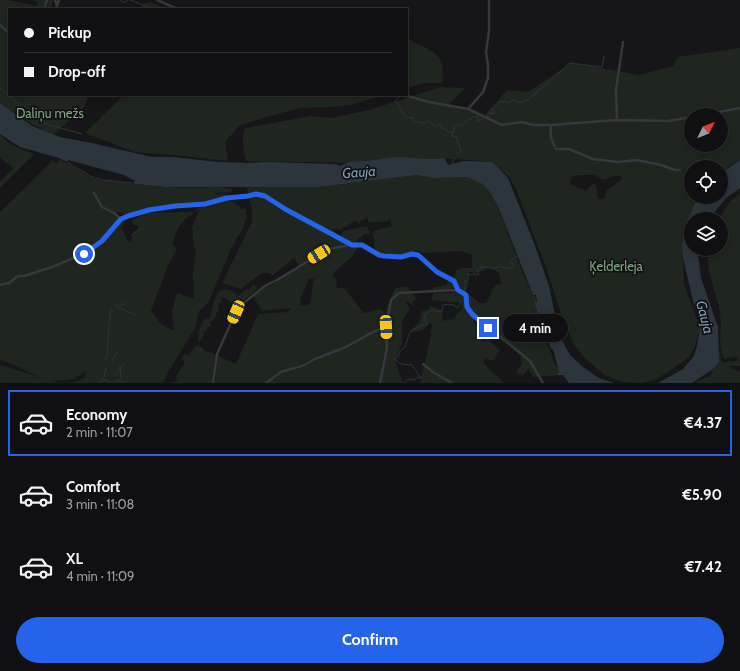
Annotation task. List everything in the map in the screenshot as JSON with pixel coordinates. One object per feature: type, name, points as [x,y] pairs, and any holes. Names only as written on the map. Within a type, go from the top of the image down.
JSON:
[{"type":"street","points":[[55,0],[57,8]]},
{"type":"street","points":[[57,8],[59,0]]},
{"type":"street","points":[[157,0],[176,8]]},
{"type":"street","points":[[468,109],[483,92],[488,78],[486,52],[489,32],[489,0]]},
{"type":"street","points":[[0,25],[8,32]]},
{"type":"street","points":[[617,120],[616,90],[623,42]]},
{"type":"street","points":[[408,96],[429,102],[468,109],[502,125],[522,122],[533,125],[552,125],[617,120],[668,121],[684,118]]},
{"type":"street","points":[[728,110],[740,108]]},
{"type":"street","points":[[552,125],[550,133],[552,142],[556,149],[569,149],[593,159],[618,162],[637,160],[662,164],[675,170],[680,170]]},
{"type":"street","points":[[94,194],[102,207],[114,213],[119,218]]},
{"type":"street","points":[[119,218],[149,210],[175,206],[205,204],[227,198],[260,194],[352,245]]},
{"type":"street","points":[[0,285],[9,283],[18,276],[24,276],[52,267],[84,254],[102,241],[119,222],[119,218]]},
{"type":"street","points":[[213,383],[217,354],[240,305],[265,286],[329,249],[352,245],[362,245],[379,255],[384,256],[401,257],[412,254],[418,255],[437,272],[452,279],[456,283],[458,290]]},
{"type":"street","points":[[380,383],[387,348],[386,327],[391,300],[399,293],[458,290],[464,293],[467,298],[467,307],[472,314],[530,361],[543,383]]},
{"type":"street","points":[[266,383],[281,372],[302,366],[315,359],[346,347],[373,332],[386,327]]},
{"type":"street","points":[[423,364],[433,372],[452,383]]},
{"type":"green space","name":"Daliņu mežs","points":[[0,0],[8,0],[37,6],[37,1],[30,0],[53,0],[51,8],[8,8],[8,96],[89,96],[84,107],[53,135],[30,123],[0,103]]},
{"type":"green space","points":[[150,2],[162,8],[141,8],[143,4]]},
{"type":"green space","points":[[408,39],[434,53],[442,64],[442,83],[424,83],[408,88]]},
{"type":"green space","name":"Ķelderleja","points":[[740,48],[740,160],[728,168],[728,160],[684,160],[684,204],[695,204],[691,212],[684,212],[684,235],[682,245],[684,284],[700,328],[695,347],[689,357],[654,380],[643,383],[622,382],[604,375],[584,357],[575,346],[564,323],[546,267],[515,187],[509,177],[493,162],[443,158],[361,163],[246,161],[243,135],[246,128],[310,116],[331,118],[369,110],[441,87],[465,88],[447,106],[485,115],[507,90],[528,92],[571,63],[640,75],[673,66],[678,57]],"holes":[[[578,175],[594,175],[604,180],[616,175],[622,177],[622,179],[606,191],[604,199],[598,199],[596,185],[593,184],[586,191],[570,184],[571,177]]]},
{"type":"green space","points":[[123,96],[381,96],[351,105],[300,108],[239,126],[225,142],[228,161],[135,152],[85,133]]},
{"type":"green space","points":[[0,135],[10,144],[34,154],[0,188],[0,181],[13,169],[0,158]]},
{"type":"green space","points":[[59,159],[94,179],[152,186],[183,188],[219,187],[232,189],[231,192],[215,193],[216,195],[224,193],[230,197],[217,199],[209,204],[158,207],[127,216],[117,211],[117,223],[127,220],[121,228],[131,243],[132,235],[139,228],[137,225],[133,225],[132,220],[148,213],[192,212],[201,206],[208,207],[228,200],[239,205],[241,209],[245,208],[247,217],[243,228],[231,249],[208,303],[199,311],[195,328],[168,372],[163,383],[67,383],[83,379],[87,371],[73,379],[53,381],[58,383],[0,383],[0,365],[40,377],[0,359],[0,212],[53,160],[57,164]],"holes":[[[200,209],[192,227],[194,247],[196,250],[193,271],[194,299],[177,293],[172,311],[174,331],[162,325],[151,311],[167,268],[177,249],[172,244],[177,231],[185,219],[193,213],[192,212]]]},
{"type":"green space","points":[[417,175],[433,178],[467,177],[482,184],[490,192],[498,208],[522,271],[533,296],[535,295],[537,302],[534,301],[538,314],[535,314],[538,316],[543,335],[560,375],[533,377],[528,368],[527,372],[522,376],[516,371],[522,364],[520,353],[477,315],[473,317],[476,325],[482,332],[479,337],[483,342],[487,339],[500,350],[494,360],[489,360],[486,358],[483,363],[504,383],[420,383],[431,335],[430,332],[433,325],[430,323],[421,330],[415,332],[409,331],[415,327],[421,319],[422,311],[428,310],[431,306],[441,310],[443,318],[442,321],[453,319],[463,308],[461,303],[431,300],[434,293],[452,293],[459,290],[458,285],[448,290],[435,291],[431,288],[446,285],[456,274],[456,270],[462,268],[472,268],[472,255],[461,251],[424,253],[415,250],[413,254],[402,256],[375,251],[373,231],[392,226],[390,219],[388,221],[369,223],[366,214],[366,219],[361,220],[359,224],[357,221],[352,222],[347,227],[343,227],[343,230],[332,229],[340,237],[343,231],[367,226],[370,234],[364,234],[360,238],[358,237],[357,243],[348,241],[346,246],[358,247],[352,257],[335,271],[333,275],[336,279],[337,288],[344,288],[364,313],[380,309],[385,312],[395,288],[407,286],[416,298],[412,305],[408,302],[406,303],[410,309],[402,321],[402,343],[395,360],[403,383],[268,383],[282,373],[298,369],[310,363],[311,358],[302,365],[286,370],[265,383],[215,383],[218,356],[236,364],[258,314],[288,312],[291,308],[262,311],[252,295],[277,282],[299,266],[294,258],[272,276],[270,273],[262,273],[241,289],[222,283],[252,222],[252,211],[247,187],[319,187]],"holes":[[[490,267],[499,273],[501,284],[495,285],[486,303],[479,303],[471,296],[466,295],[469,282],[465,274],[468,278],[470,272],[480,272]],[[309,278],[314,279],[310,304],[300,306],[301,298]]]},
{"type":"green space","points":[[740,194],[740,366],[728,366],[740,372],[740,383],[695,383],[711,375],[713,369],[719,362],[719,349],[722,362],[738,361],[736,357],[724,359],[722,354],[720,345],[720,313],[708,258],[708,256],[728,256],[728,212],[723,212],[730,201]]},
{"type":"green space","points":[[253,284],[258,288],[237,306],[223,297],[221,299],[222,303],[218,303],[219,308],[214,320],[210,322],[211,326],[203,332],[204,335],[200,341],[198,341],[201,326],[206,317],[209,319],[217,293],[223,289],[232,291],[238,296],[245,290],[250,289]]},
{"type":"green space","points":[[197,345],[203,348],[204,351],[215,354],[212,383],[171,383],[178,379],[175,377],[185,363],[182,358],[185,354],[188,355]]},
{"type":"water","name":"Gauja","points":[[0,103],[32,126],[60,137],[152,157],[173,157],[218,162],[335,164],[340,166],[349,162],[396,157],[429,159],[445,158],[448,165],[464,161],[493,162],[508,178],[534,243],[549,286],[559,335],[570,355],[583,367],[599,378],[614,383],[569,383],[563,375],[557,375],[559,372],[553,349],[551,349],[543,322],[540,323],[535,305],[534,301],[537,302],[536,295],[533,295],[499,209],[490,192],[482,184],[467,177],[433,178],[417,175],[319,187],[167,187],[135,184],[133,183],[135,181],[124,175],[68,160],[67,162],[59,158],[20,147],[0,134]]},
{"type":"water","points":[[740,160],[740,188],[728,197],[728,168]]},
{"type":"water","points":[[695,204],[721,204],[715,212],[691,212]]},
{"type":"water","name":"Gauja","points":[[684,235],[684,256],[698,256],[701,278],[718,327],[719,362],[713,369],[692,383],[658,383],[683,369],[694,356],[697,346],[701,322],[693,301],[683,258],[682,245]]},
{"type":"waterway","points":[[120,0],[125,3],[128,0]]},
{"type":"waterway","points":[[130,0],[151,8]]},
{"type":"waterway","points":[[486,116],[489,113],[494,114],[492,109],[500,102],[504,101],[507,103],[513,100],[520,103],[529,99],[570,63],[602,67],[604,56]]},
{"type":"waterway","points":[[0,88],[8,95]]},
{"type":"waterway","points":[[9,96],[31,116],[46,124],[82,134]]},
{"type":"waterway","points":[[399,96],[395,101],[404,115],[408,118],[413,118],[414,122],[422,122],[423,124],[429,121],[435,127],[440,124],[442,125],[441,128],[444,128],[450,133],[454,130],[452,136],[456,137],[461,151],[458,153]]},
{"type":"waterway","points":[[454,130],[456,125],[461,126],[475,116],[478,117],[478,121],[484,118]]},
{"type":"waterway","points":[[453,165],[452,162],[456,157]]},
{"type":"waterway","points":[[68,163],[94,178],[101,179]]},
{"type":"waterway","points":[[103,180],[132,183]]},
{"type":"waterway","points":[[132,235],[140,228]]},
{"type":"waterway","points":[[404,383],[408,379],[414,380],[418,377],[421,378],[412,365],[401,364],[394,359],[398,357],[400,351],[405,347],[411,332],[416,328],[427,324],[424,316],[433,310],[439,312],[442,311],[443,305],[451,304],[458,308],[460,303],[465,298],[463,295],[466,284],[464,281],[468,280],[468,274],[471,275],[475,273],[476,275],[479,275],[477,270],[483,267],[494,269],[499,266],[508,269],[514,266],[510,261],[517,256]]},
{"type":"waterway","points":[[114,303],[117,307],[136,315]]},
{"type":"waterway","points":[[117,305],[120,306],[126,303]]},
{"type":"waterway","points":[[103,359],[107,359],[111,309]]},
{"type":"waterway","points":[[112,361],[117,351]]},
{"type":"waterway","points":[[118,383],[124,363]]},
{"type":"waterway","points":[[100,383],[104,378],[106,367]]},
{"type":"waterway","points":[[116,374],[120,369]]},
{"type":"waterway","points":[[104,379],[111,383]]},
{"type":"waterway","points":[[119,380],[125,383]]},
{"type":"route","points":[[84,254],[102,241],[121,219],[128,216],[149,210],[175,206],[205,204],[227,198],[260,194],[352,245],[362,245],[376,253],[388,256],[405,257],[412,254],[420,256],[433,269],[452,279],[456,283],[458,290],[466,295],[467,307],[472,314],[488,328]]}]
